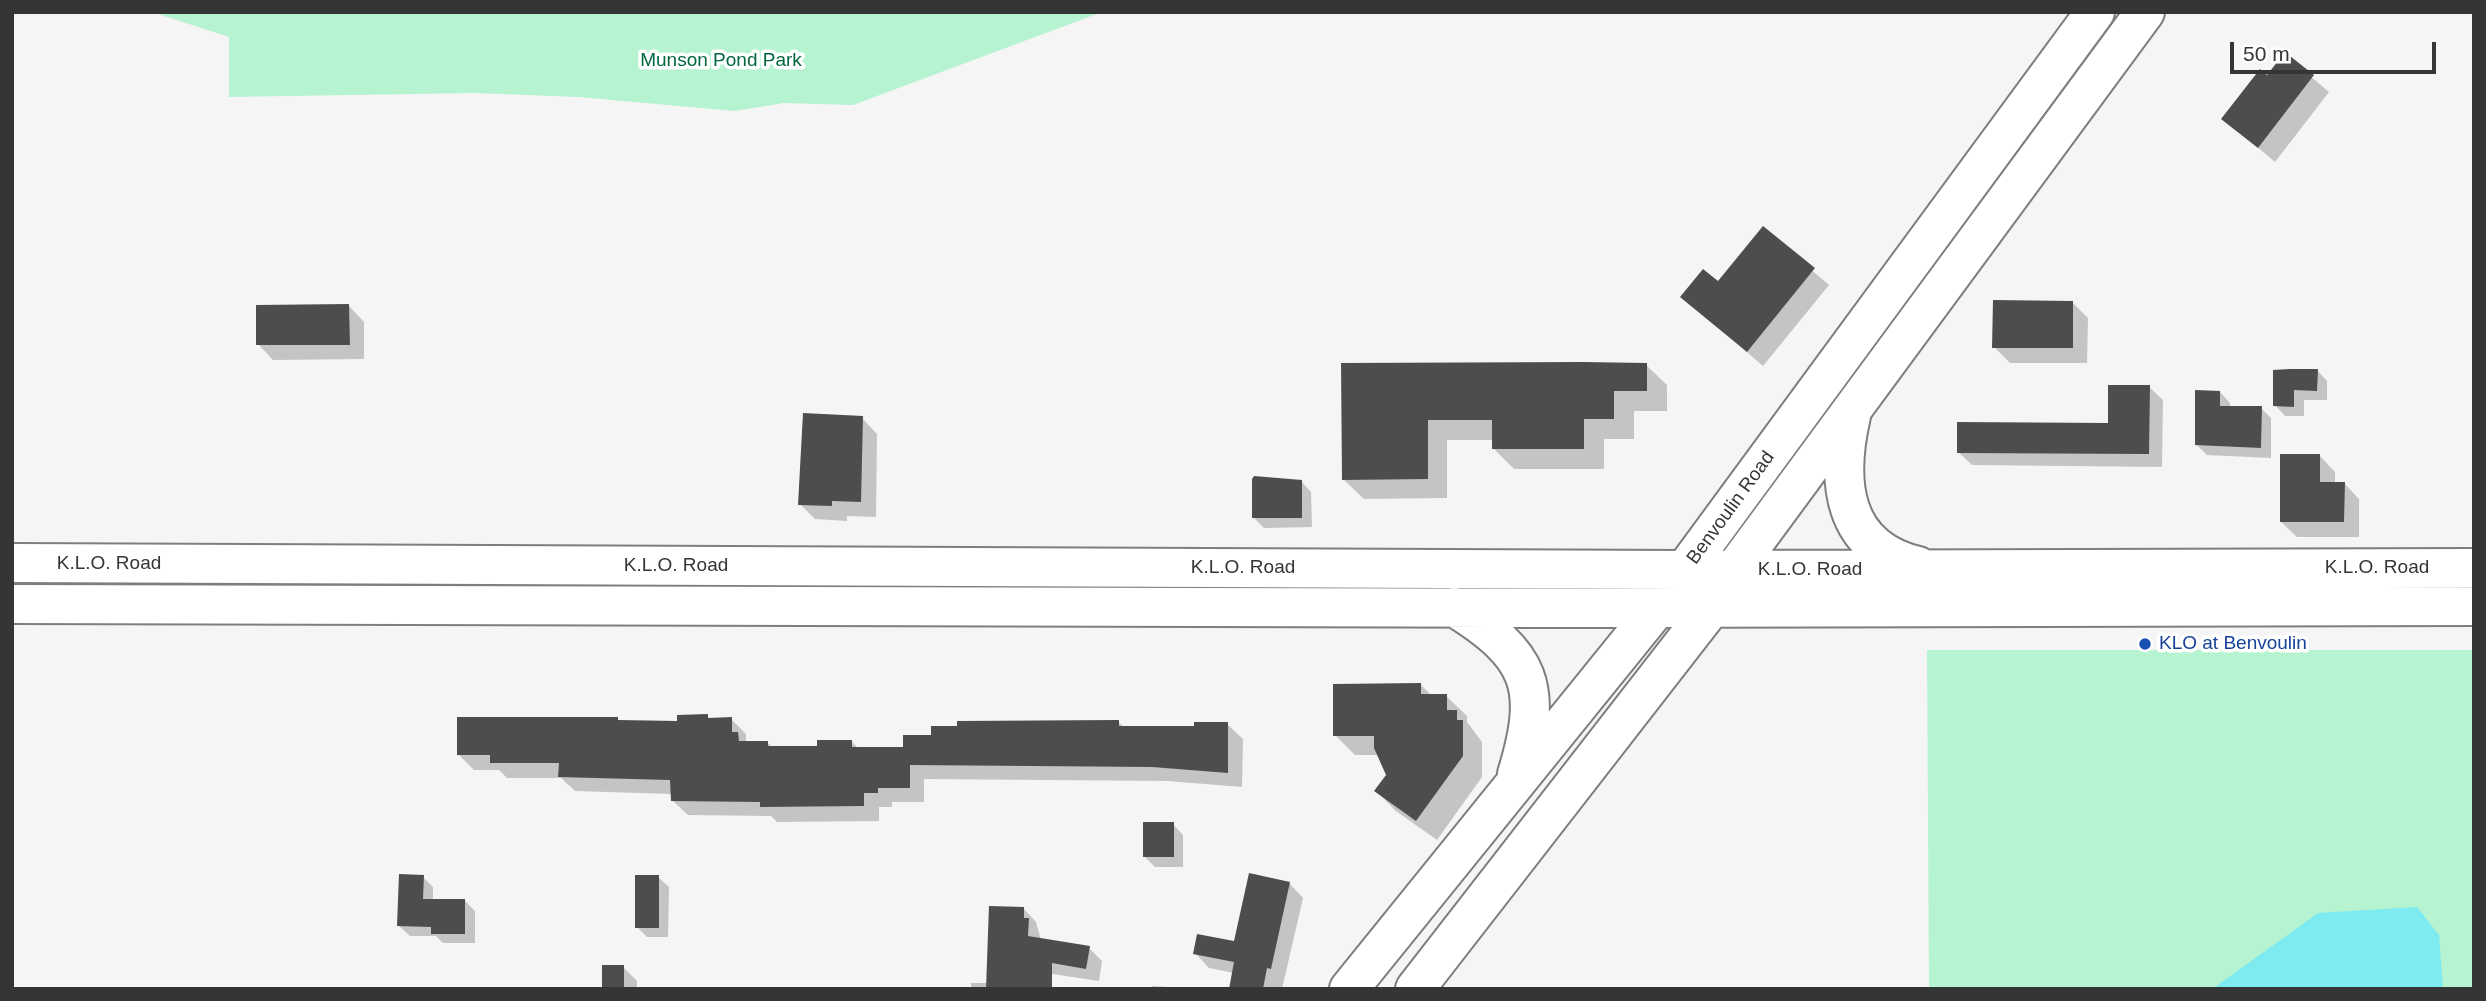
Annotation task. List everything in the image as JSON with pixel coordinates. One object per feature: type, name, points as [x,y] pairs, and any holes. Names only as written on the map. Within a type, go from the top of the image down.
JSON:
[{"type":"main road","name":"Benvoulin Road","points":[[1349,989],[1657,608],[2095,12]]},
{"type":"main road","name":"Benvoulin Road","points":[[1415,989],[1710,608],[1734,570],[2145,12]]},
{"type":"main road","points":[[1853,408],[1843,452],[1842,472],[1847,507],[1862,534],[1881,550],[1901,562],[1930,569]]},
{"type":"main road","name":"K.L.O. Road","points":[[12,563],[1685,570],[2474,568]]},
{"type":"main road","name":"K.L.O. Road","points":[[12,604],[1657,608],[2474,606]]},
{"type":"main road","points":[[1454,607],[1492,631],[1513,653],[1526,677],[1530,709],[1528,739],[1513,786]]},
{"type":"green space","name":"Munson Pond Park","points":[[152,12],[1102,12],[853,105],[784,103],[735,111],[578,97],[474,93],[229,97],[229,37]]},
{"type":"green space","points":[[1927,650],[2474,650],[2474,989],[1929,989]]},
{"type":"water","points":[[2417,907],[2439,935],[2443,989],[2212,989],[2318,913]]},
{"type":"building","points":[[2285,52],[2314,75],[2258,148],[2221,119],[2260,69],[2267,75]]},
{"type":"building","points":[[1763,226],[1815,268],[1747,352],[1680,297],[1703,269],[1718,281]]},
{"type":"building","points":[[1993,300],[2073,301],[2073,348],[1992,348]]},
{"type":"building","points":[[349,304],[350,345],[256,345],[256,305]]},
{"type":"building","points":[[1341,363],[1647,363],[1647,391],[1614,391],[1614,419],[1584,419],[1584,449],[1492,449],[1492,420],[1428,420],[1428,479],[1342,480]]},
{"type":"building","points":[[2318,369],[2317,391],[2294,390],[2294,407],[2273,406],[2273,370]]},
{"type":"building","points":[[2108,385],[2150,385],[2149,454],[1957,453],[1957,422],[2108,423]]},
{"type":"building","points":[[2195,390],[2220,391],[2220,406],[2262,406],[2261,448],[2195,445]]},
{"type":"building","points":[[803,413],[863,416],[861,502],[832,501],[832,506],[798,505]]},
{"type":"building","points":[[2280,454],[2320,454],[2320,482],[2345,482],[2344,522],[2280,522]]},
{"type":"building","points":[[1254,476],[1302,480],[1302,518],[1252,518]]},
{"type":"building","points":[[1421,683],[1421,694],[1447,694],[1447,710],[1457,710],[1457,720],[1463,720],[1463,756],[1416,821],[1374,791],[1386,775],[1374,748],[1374,736],[1333,736],[1333,684]]},
{"type":"building","points":[[708,714],[708,718],[732,717],[732,732],[738,732],[739,741],[768,741],[768,746],[817,746],[817,740],[852,740],[852,747],[903,747],[903,735],[931,735],[931,726],[957,726],[957,721],[1119,720],[1119,726],[1194,726],[1194,722],[1228,722],[1228,773],[1152,767],[910,765],[910,788],[878,788],[878,793],[864,793],[864,806],[760,807],[760,802],[671,801],[670,780],[558,777],[559,763],[490,763],[490,755],[457,755],[457,717],[618,717],[618,720],[677,721],[677,715]]},
{"type":"building","points":[[1143,822],[1174,822],[1174,857],[1143,857]]},
{"type":"building","points":[[1249,873],[1290,882],[1271,969],[1267,968],[1263,989],[1229,989],[1234,962],[1193,954],[1197,934],[1234,941]]},
{"type":"building","points":[[399,874],[424,875],[423,899],[465,899],[465,934],[431,934],[431,927],[397,926]]},
{"type":"building","points":[[635,875],[659,875],[659,928],[635,928]]},
{"type":"building","points":[[989,906],[1024,907],[1024,918],[1029,918],[1028,936],[1090,946],[1086,969],[1052,963],[1052,989],[986,989]]},
{"type":"building","points":[[602,965],[624,965],[624,989],[602,989]]},
{"type":"place","name":"KLO at Benvoulin","points":[[2145,644]]}]
